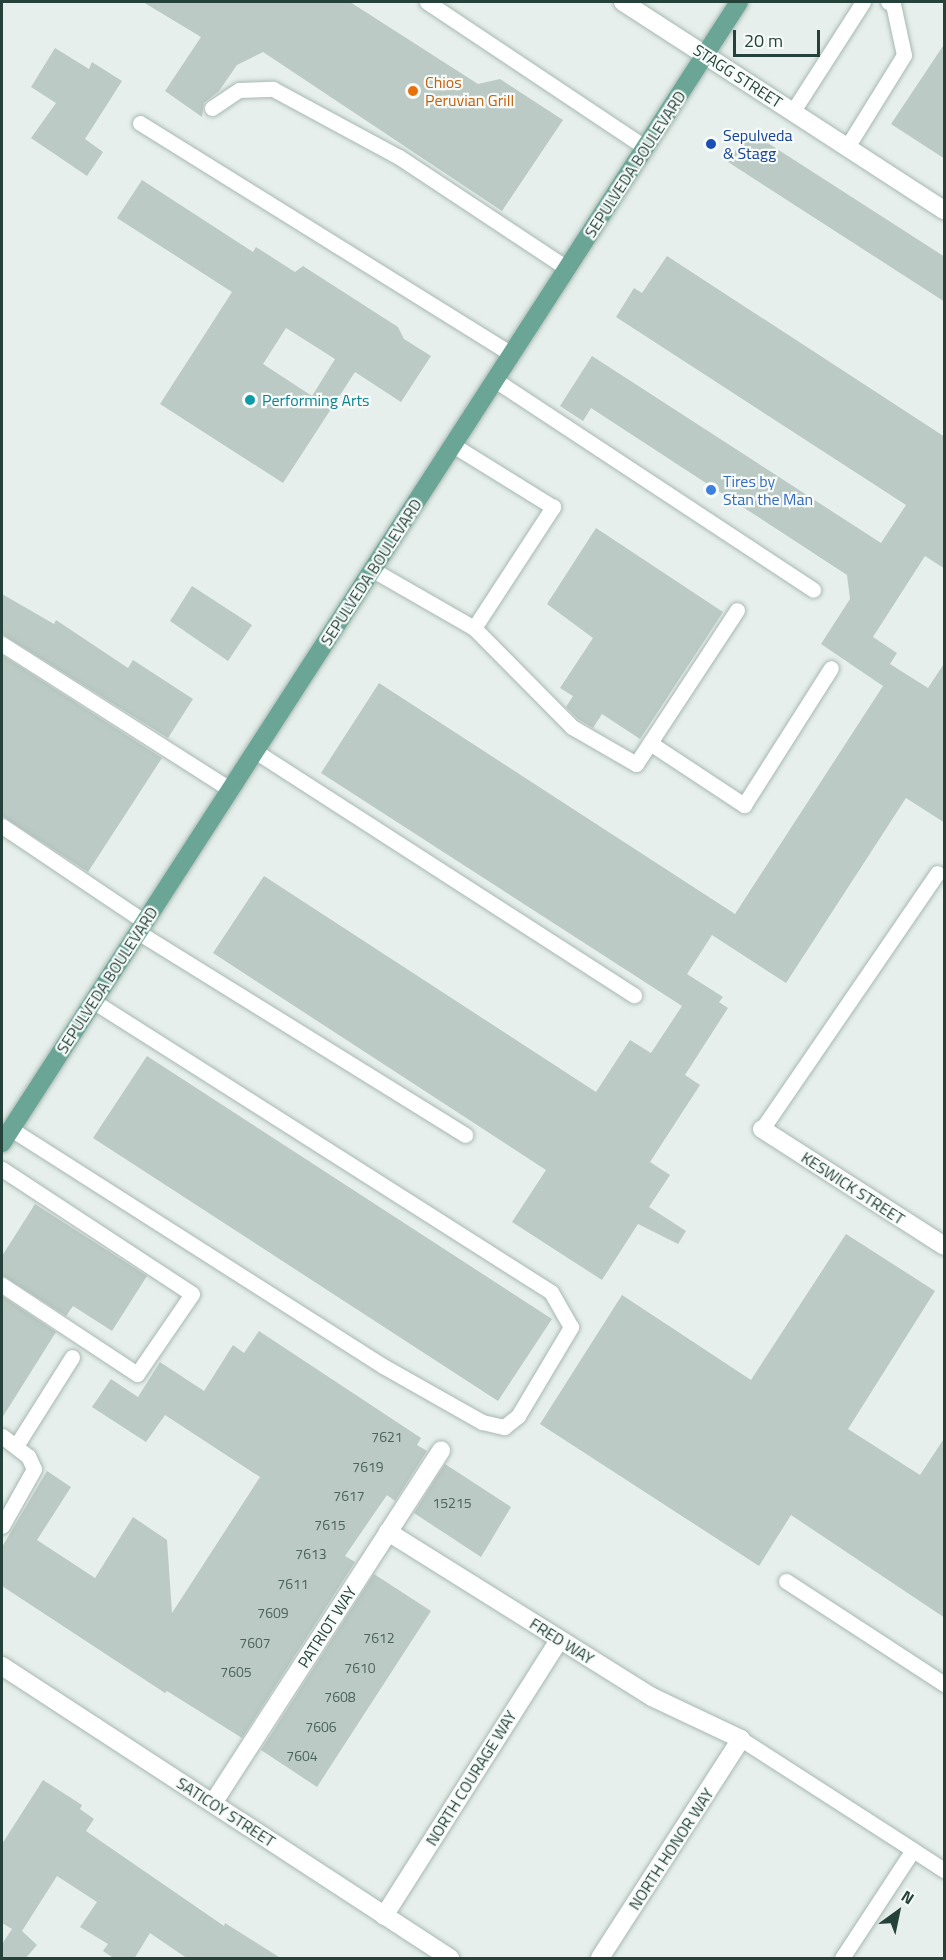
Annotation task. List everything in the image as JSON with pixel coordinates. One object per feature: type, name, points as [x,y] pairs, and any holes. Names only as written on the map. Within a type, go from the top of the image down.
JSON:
[{"type":"main road","name":"SEPULVEDA BOULEVARD","points":[[6,1136],[739,2]]},
{"type":"street","name":"STAGG STREET","points":[[623,2],[945,210]]},
{"type":"street","name":"KESWICK STREET","points":[[762,1129],[945,1246]]},
{"type":"street","name":"PATRIOT WAY","points":[[213,1803],[441,1450]]},
{"type":"street","name":"FRED WAY","points":[[388,1532],[652,1697],[741,1739]]},
{"type":"street","name":"NORTH COURAGE WAY","points":[[384,1916],[559,1640]]},
{"type":"street","name":"SATICOY STREET","points":[[2,1666],[450,1959]]},
{"type":"street","name":"NORTH HONOR WAY","points":[[600,1959],[741,1739]]},
{"type":"lane","points":[[428,2],[646,147]]},
{"type":"lane","points":[[793,111],[863,2]]},
{"type":"lane","points":[[847,147],[904,55],[893,4],[888,2]]},
{"type":"lane","points":[[212,108],[239,90],[273,89],[399,157],[567,268]]},
{"type":"lane","points":[[140,123],[512,355]]},
{"type":"lane","points":[[495,380],[813,590]]},
{"type":"lane","points":[[453,445],[553,507],[474,628]]},
{"type":"lane","points":[[373,570],[474,628],[572,727],[636,764],[736,610]]},
{"type":"lane","points":[[2,644],[231,789]]},
{"type":"lane","points":[[650,743],[744,805],[831,668]]},
{"type":"lane","points":[[255,751],[634,995]]},
{"type":"lane","points":[[2,826],[141,927],[465,1135]]},
{"type":"lane","points":[[762,1129],[937,873]]},
{"type":"lane","points":[[6,1136],[383,1366],[472,1417],[504,1427],[518,1416],[571,1327],[550,1292],[93,1001]]},
{"type":"lane","points":[[2,1169],[192,1294],[137,1374],[2,1285]]},
{"type":"lane","points":[[16,1446],[72,1357]]},
{"type":"lane","points":[[2,1437],[16,1446],[34,1469],[2,1526]]},
{"type":"lane","points":[[786,1581],[945,1684]]},
{"type":"lane","points":[[741,1739],[945,1870]]},
{"type":"lane","points":[[842,1959],[913,1850]]},
{"type":"building","points":[[143,2],[350,2],[478,84],[500,79],[563,120],[502,211],[263,52],[237,65],[219,91],[204,103],[202,117],[165,91],[201,37]]},
{"type":"building","points":[[945,43],[945,159],[891,124]]},
{"type":"building","points":[[55,48],[89,69],[92,62],[122,81],[85,139],[103,152],[87,176],[31,138],[56,103],[31,87]]},
{"type":"building","points":[[744,138],[760,138],[945,257],[945,302],[728,162]]},
{"type":"building","points":[[142,180],[253,252],[256,247],[295,272],[303,266],[398,327],[404,339],[431,356],[401,402],[355,372],[283,483],[160,404],[232,292],[117,218]],"holes":[[[286,328],[335,359],[312,396],[263,364]]]},
{"type":"building","points":[[667,256],[945,437],[945,569],[925,556],[873,637],[897,653],[890,664],[928,688],[945,662],[945,823],[906,798],[786,983],[712,935],[687,974],[723,997],[719,1002],[728,1008],[685,1075],[700,1085],[650,1162],[670,1175],[649,1207],[686,1231],[678,1244],[638,1224],[602,1280],[512,1222],[546,1170],[213,953],[264,876],[596,1092],[630,1040],[651,1053],[682,1006],[321,773],[379,683],[735,914],[883,686],[821,644],[850,599],[847,575],[591,408],[583,421],[560,406],[592,356],[881,543],[906,505],[616,317],[634,288],[642,293]]},
{"type":"building","points":[[596,528],[723,612],[640,739],[602,714],[593,728],[578,719],[566,707],[573,696],[560,688],[593,638],[547,604]]},
{"type":"building","points":[[192,586],[252,625],[228,661],[170,621]]},
{"type":"building","points":[[2,594],[54,624],[56,620],[128,668],[133,660],[193,699],[168,738],[2,634]]},
{"type":"building","points":[[2,655],[162,758],[88,872],[2,816]]},
{"type":"building","points":[[147,1056],[552,1319],[498,1401],[93,1138]]},
{"type":"building","points":[[35,1204],[147,1276],[112,1331],[73,1306],[66,1316],[2,1275],[2,1256]]},
{"type":"building","points":[[846,1234],[935,1291],[848,1429],[920,1475],[945,1437],[945,1618],[791,1515],[759,1566],[540,1424],[622,1295],[751,1380]]},
{"type":"building","points":[[2,1296],[56,1332],[2,1418]]},
{"type":"building","points":[[259,1331],[421,1438],[417,1445],[427,1451],[395,1501],[387,1495],[345,1556],[355,1562],[242,1738],[167,1691],[165,1693],[2,1586],[2,1547],[47,1471],[71,1487],[37,1540],[95,1578],[133,1517],[167,1540],[172,1613],[260,1477],[165,1415],[146,1442],[92,1407],[111,1379],[138,1397],[160,1362],[204,1391],[233,1345],[244,1353]]},
{"type":"building","points":[[445,1464],[511,1507],[481,1557],[414,1513]]},
{"type":"building","points":[[374,1574],[431,1611],[317,1787],[261,1750]]},
{"type":"building","points":[[43,1780],[82,1805],[80,1809],[94,1819],[86,1831],[224,1926],[225,1923],[282,1959],[188,1959],[150,1933],[134,1959],[115,1959],[103,1951],[108,1944],[80,1927],[97,1902],[57,1876],[22,1931],[37,1945],[25,1959],[2,1959],[2,1944],[12,1929],[2,1923],[2,1844]]},
{"type":"place","name":"Chios Peruvian Grill","points":[[413,91]]},
{"type":"place","name":"Sepulveda & Stagg","points":[[711,144]]},
{"type":"place","name":"Performing Arts","points":[[250,400]]},
{"type":"place","name":"Tires by Stan the Man","points":[[711,490]]}]
